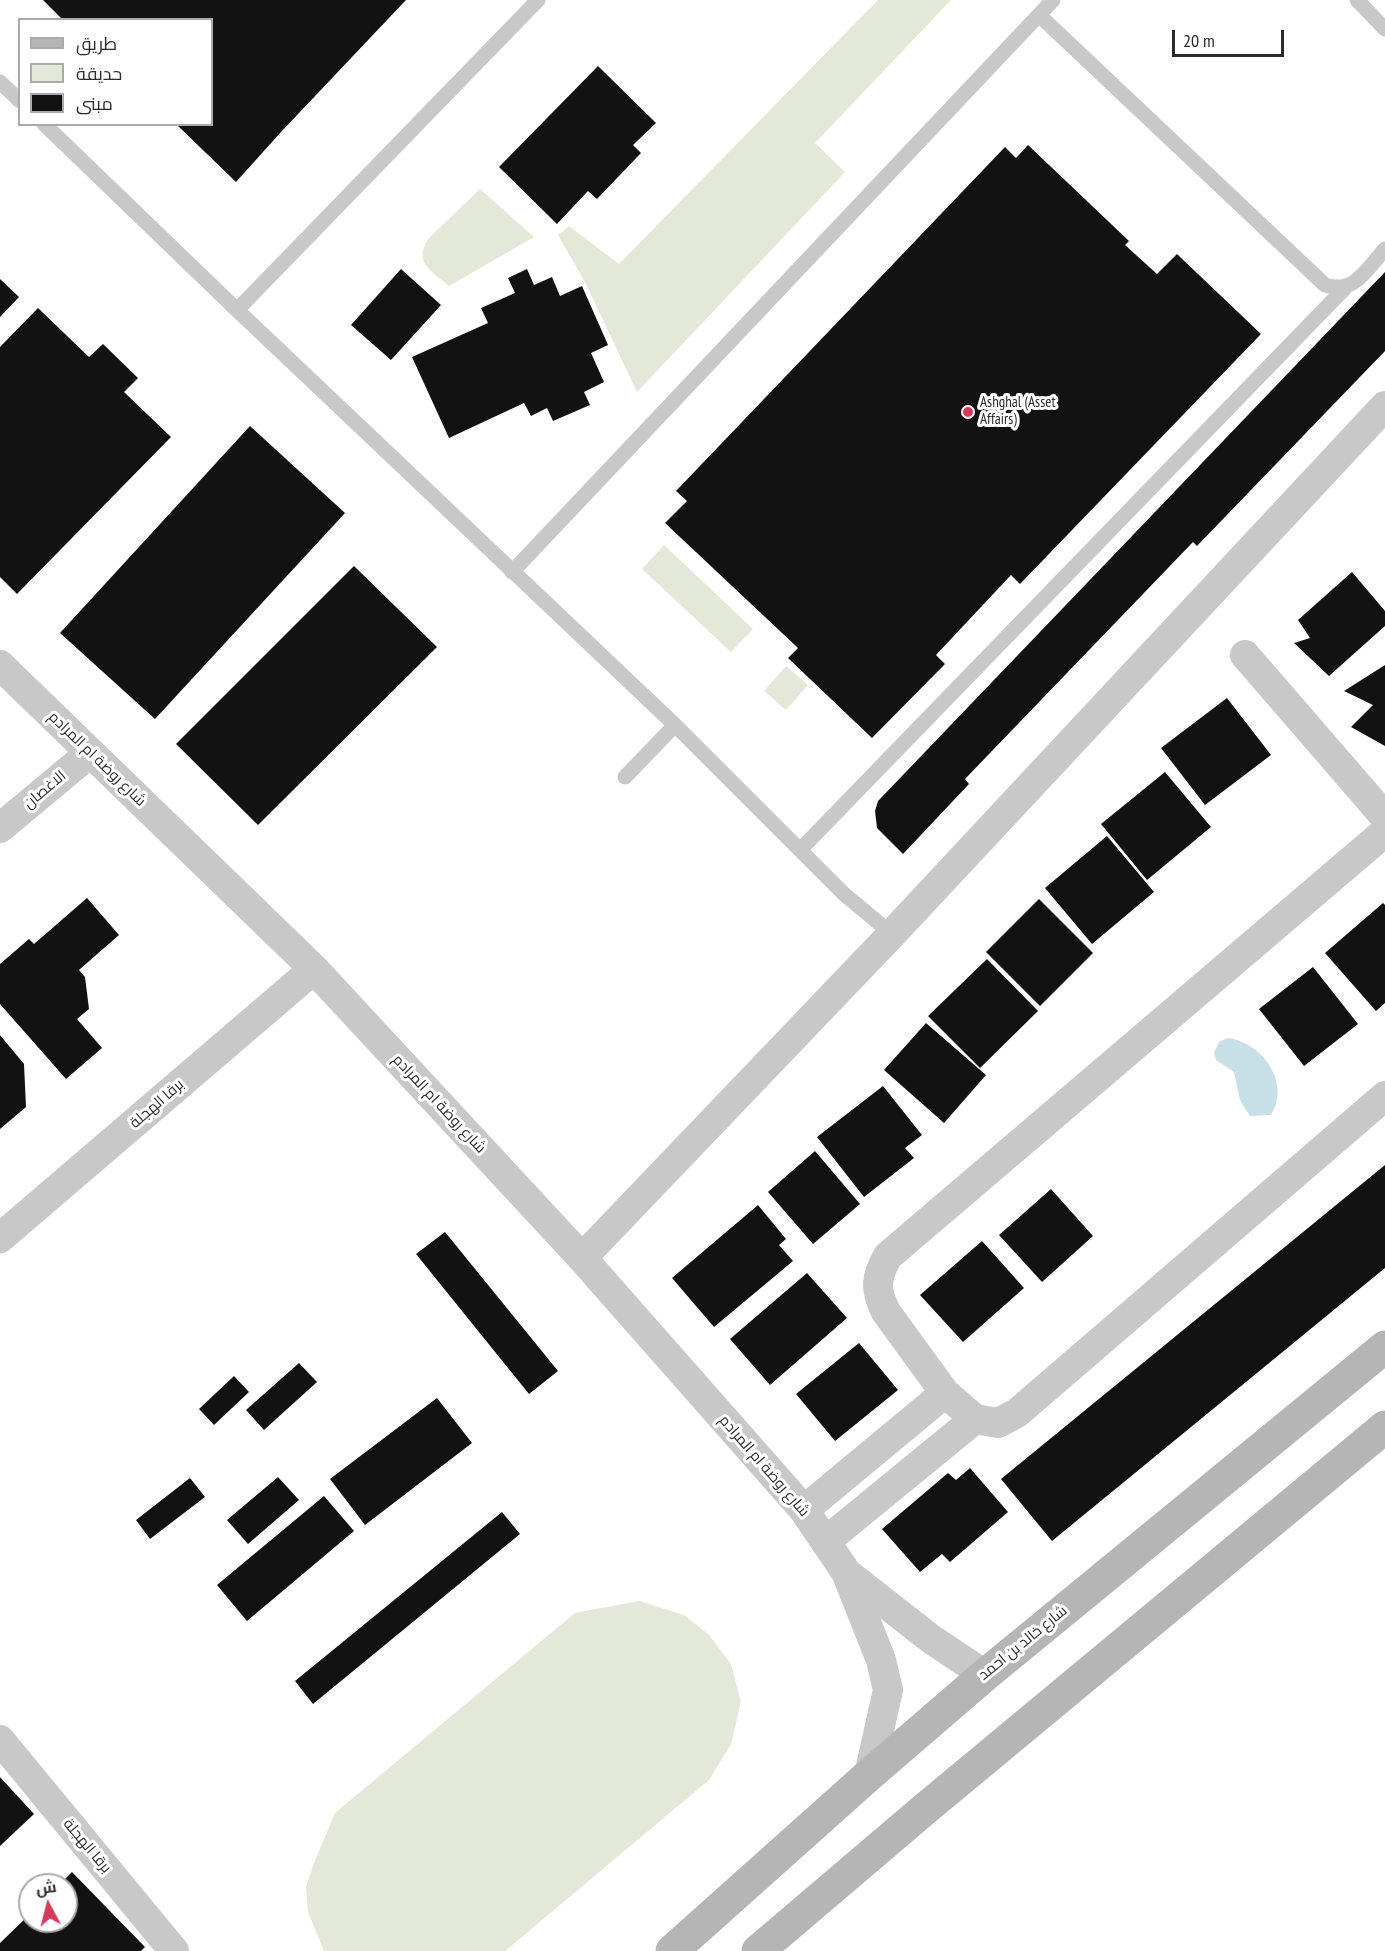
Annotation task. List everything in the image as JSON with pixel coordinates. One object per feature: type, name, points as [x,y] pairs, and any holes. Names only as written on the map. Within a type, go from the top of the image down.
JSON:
[{"type":"main road","name":"شارع خالد بن احمد","points":[[672,1951],[869,1774],[985,1675],[1385,1347]]},
{"type":"main road","points":[[758,1951],[926,1808],[1385,1427]]},
{"type":"street","points":[[582,1258],[892,934],[1385,406]]},
{"type":"street","points":[[1245,655],[1385,817]]},
{"type":"street","name":"شارع روضة ام المرادم","points":[[0,665],[314,969],[582,1258],[804,1510],[846,1572],[881,1660],[888,1690],[869,1774]]},
{"type":"street","name":"الاغصان","points":[[0,828],[90,753]]},
{"type":"street","points":[[1385,832],[888,1256],[880,1269],[877,1284],[879,1299],[945,1393],[975,1419],[998,1423],[1017,1413],[1385,1096]]},
{"type":"street","name":"برقا الهجلة","points":[[0,1238],[314,969]]},
{"type":"street","points":[[804,1510],[945,1393]]},
{"type":"street","points":[[826,1541],[975,1419]]},
{"type":"street","name":"شارع روضة ام المرادم","points":[[846,1572],[931,1639],[985,1675]]},
{"type":"street","name":"برقا الهجلة","points":[[0,1740],[174,1951]]},
{"type":"lane","points":[[237,310],[538,0]]},
{"type":"lane","points":[[512,572],[1053,0]]},
{"type":"lane","points":[[1357,0],[1385,28]]},
{"type":"lane","points":[[1039,15],[1324,285],[1345,288]]},
{"type":"lane","points":[[0,82],[18,98]]},
{"type":"lane","points":[[46,126],[675,726],[844,894],[892,934]]},
{"type":"lane","points":[[800,850],[1385,249]]},
{"type":"lane","points":[[625,777],[675,726]]},
{"type":"green space","points":[[878,0],[951,0],[815,143],[845,172],[637,392],[585,282],[558,235],[569,226],[619,264]]},
{"type":"green space","points":[[480,189],[534,237],[449,286],[426,265],[423,254],[425,246],[429,238]]},
{"type":"green space","points":[[664,545],[753,629],[731,652],[642,569]]},
{"type":"green space","points":[[786,666],[808,685],[786,710],[764,691]]},
{"type":"green space","points":[[639,1601],[684,1615],[709,1635],[731,1664],[741,1702],[731,1744],[709,1780],[505,1951],[324,1951],[308,1912],[306,1887],[335,1813],[575,1613]]},
{"type":"water","points":[[1228,1038],[1241,1041],[1252,1048],[1270,1066],[1278,1090],[1271,1115],[1250,1116],[1240,1100],[1234,1072],[1216,1060],[1214,1052],[1220,1041]]},
{"type":"building","points":[[43,0],[406,0],[236,182],[178,126],[213,126],[213,18],[61,18]]},
{"type":"building","points":[[598,66],[656,123],[633,145],[641,153],[597,199],[588,191],[557,224],[499,167]]},
{"type":"building","name":"Ashghal (Asset Affairs)","points":[[1028,145],[1129,241],[1125,245],[1157,274],[1177,254],[1261,334],[1020,584],[1011,575],[936,655],[945,664],[872,738],[788,658],[798,648],[665,523],[687,501],[676,491],[1005,147],[1016,158]]},
{"type":"building","points":[[401,269],[441,305],[391,360],[351,325]]},
{"type":"building","points":[[527,269],[534,285],[552,277],[560,296],[582,286],[608,345],[591,353],[604,382],[584,392],[590,405],[553,421],[547,408],[531,416],[524,403],[449,438],[412,357],[488,323],[481,308],[515,293],[508,278]]},
{"type":"building","points":[[1385,272],[1385,351],[1197,546],[1193,542],[965,779],[969,784],[903,854],[877,828],[875,811],[878,801]]},
{"type":"building","points":[[0,279],[19,297],[0,317]]},
{"type":"building","points":[[38,308],[89,357],[103,344],[138,378],[124,392],[171,437],[17,594],[0,577],[0,347]]},
{"type":"building","points":[[250,426],[345,513],[155,719],[60,633]]},
{"type":"building","points":[[354,566],[437,647],[258,825],[176,744]]},
{"type":"building","points":[[1352,572],[1385,611],[1385,626],[1329,676],[1294,643],[1310,638],[1298,620]]},
{"type":"building","points":[[1385,665],[1385,746],[1351,727],[1373,705],[1344,691]]},
{"type":"building","points":[[1227,698],[1271,755],[1205,805],[1161,748]]},
{"type":"building","points":[[1165,772],[1211,827],[1147,880],[1101,824]]},
{"type":"building","points":[[1107,836],[1154,892],[1092,944],[1045,888]]},
{"type":"building","points":[[87,898],[119,935],[79,970],[85,977],[89,1009],[77,1019],[102,1048],[66,1079],[0,1004],[0,964],[29,939],[34,944]]},
{"type":"building","points":[[1039,899],[1093,953],[1040,1006],[986,952]]},
{"type":"building","points":[[1383,903],[1385,905],[1385,1003],[1376,1011],[1325,953]]},
{"type":"building","points":[[987,959],[1038,1011],[980,1068],[928,1016]]},
{"type":"building","points":[[1313,967],[1358,1024],[1304,1066],[1259,1009]]},
{"type":"building","points":[[926,1023],[986,1075],[944,1123],[884,1070]]},
{"type":"building","points":[[0,1035],[24,1064],[26,1107],[0,1129]]},
{"type":"building","points":[[883,1086],[922,1135],[905,1148],[914,1158],[864,1197],[817,1137]]},
{"type":"building","points":[[815,1151],[860,1204],[813,1244],[768,1192]]},
{"type":"building","points":[[1385,1165],[1385,1268],[1052,1541],[1001,1479]]},
{"type":"building","points":[[1051,1189],[1093,1236],[1042,1282],[999,1235]]},
{"type":"building","points":[[758,1205],[786,1239],[779,1245],[793,1261],[714,1327],[672,1278]]},
{"type":"building","points":[[445,1232],[558,1371],[529,1394],[416,1254]]},
{"type":"building","points":[[982,1241],[1024,1288],[963,1342],[920,1295]]},
{"type":"building","points":[[807,1273],[847,1318],[770,1385],[730,1339]]},
{"type":"building","points":[[859,1343],[898,1390],[835,1441],[796,1394]]},
{"type":"building","points":[[299,1363],[317,1382],[264,1430],[246,1410]]},
{"type":"building","points":[[234,1376],[249,1392],[214,1425],[199,1409]]},
{"type":"building","points":[[437,1398],[472,1443],[365,1525],[330,1479]]},
{"type":"building","points":[[970,1468],[1008,1512],[950,1562],[942,1554],[920,1572],[882,1529],[948,1473],[956,1480]]},
{"type":"building","points":[[278,1477],[299,1500],[248,1544],[227,1520]]},
{"type":"building","points":[[190,1478],[205,1497],[150,1539],[136,1520]]},
{"type":"building","points":[[324,1496],[354,1531],[247,1621],[217,1585]]},
{"type":"building","points":[[502,1512],[520,1534],[313,1704],[295,1681]]},
{"type":"building","points":[[0,1777],[34,1814],[0,1846]]},
{"type":"building","points":[[78,1878],[145,1947],[141,1951],[0,1951],[0,1943],[18,1926],[18,1933],[78,1933]]},
{"type":"place","name":"Ashghal (Asset Affairs)","points":[[968,412]]}]
